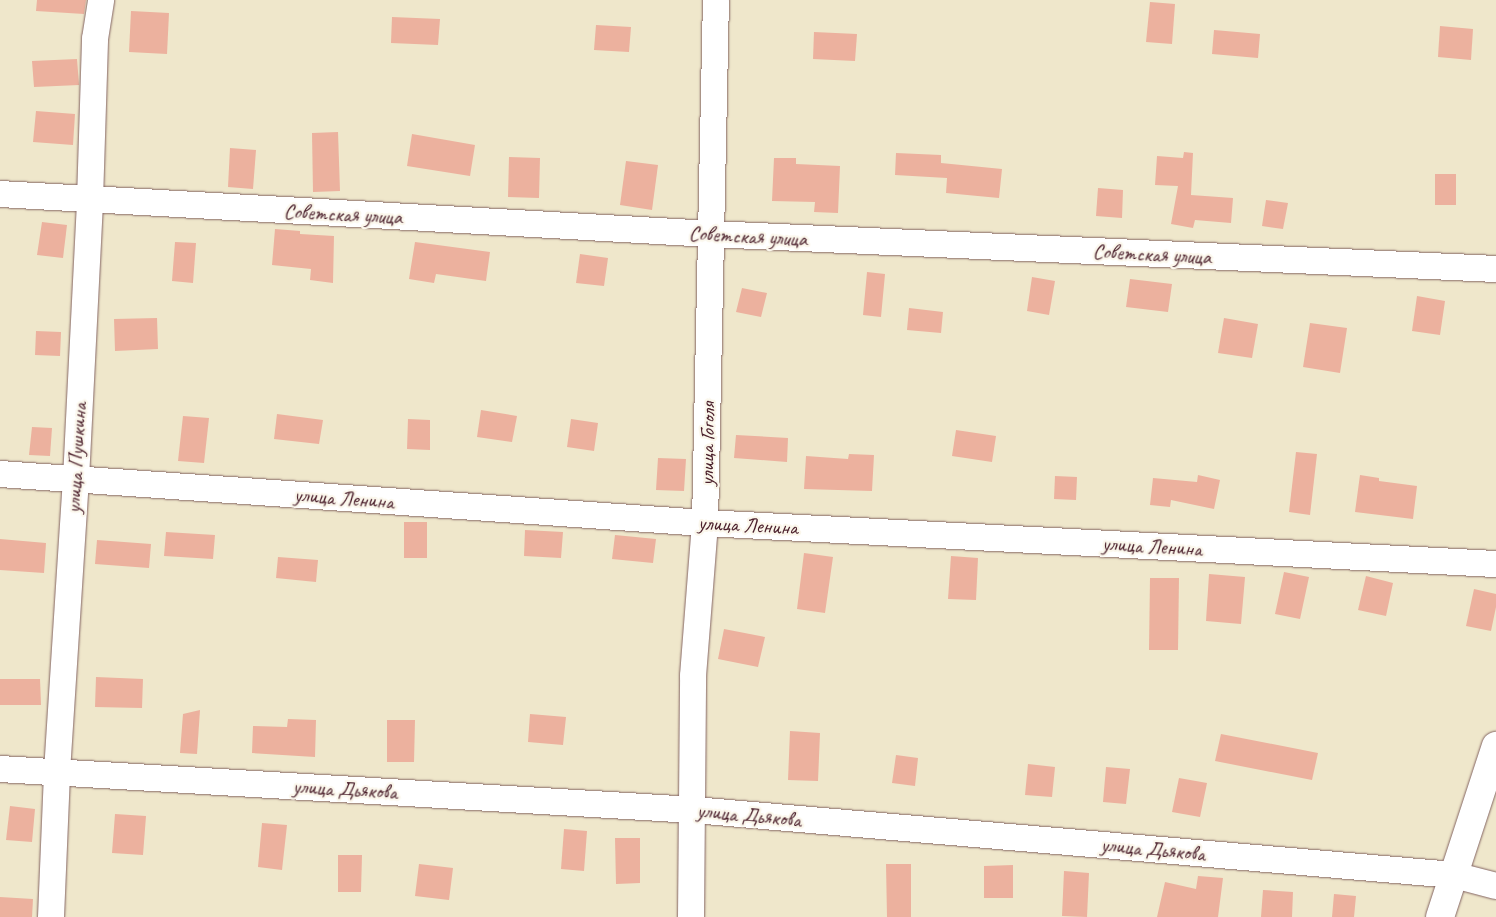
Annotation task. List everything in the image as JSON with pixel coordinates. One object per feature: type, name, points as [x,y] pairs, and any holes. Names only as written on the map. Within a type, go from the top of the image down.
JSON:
[{"type":"main road","points":[[1440,917],[1496,746]]},
{"type":"street","name":"улица Пушкина","points":[[50,917],[57,772],[76,479],[90,200],[95,39],[101,0]]},
{"type":"street","name":"улица Гоголя","points":[[692,917],[694,810],[693,676],[705,523],[716,0]]},
{"type":"street","name":"Советская улица","points":[[0,194],[711,234],[1496,269]]},
{"type":"street","name":"улица Ленина","points":[[0,474],[705,523],[1496,564]]},
{"type":"street","name":"улица Дьякова","points":[[0,769],[694,810],[1454,875],[1496,886]]},
{"type":"building","points":[[37,0],[86,0],[84,14],[36,11]]},
{"type":"building","points":[[1150,2],[1175,4],[1172,44],[1146,42]]},
{"type":"building","points":[[131,11],[169,13],[167,54],[129,52]]},
{"type":"building","points":[[392,17],[440,19],[438,45],[391,43]]},
{"type":"building","points":[[596,25],[631,27],[629,52],[594,50]]},
{"type":"building","points":[[1440,26],[1473,29],[1471,60],[1438,57]]},
{"type":"building","points":[[1214,30],[1260,34],[1258,58],[1212,54]]},
{"type":"building","points":[[814,32],[857,34],[855,61],[813,59]]},
{"type":"building","points":[[77,59],[79,85],[34,87],[32,61]]},
{"type":"building","points":[[36,111],[75,114],[73,145],[33,142]]},
{"type":"building","points":[[338,132],[340,191],[313,192],[312,133]]},
{"type":"building","points":[[412,134],[475,145],[470,176],[407,166]]},
{"type":"building","points":[[230,148],[256,150],[253,189],[228,187]]},
{"type":"building","points":[[1184,152],[1193,153],[1191,195],[1233,198],[1231,223],[1195,220],[1193,228],[1171,224],[1178,186],[1155,185],[1157,156],[1183,158]]},
{"type":"building","points":[[896,153],[941,155],[941,163],[1002,169],[999,198],[946,193],[947,178],[895,175]]},
{"type":"building","points":[[509,157],[540,158],[539,198],[508,197]]},
{"type":"building","points":[[774,158],[796,158],[796,164],[840,166],[838,213],[814,212],[815,202],[772,201]]},
{"type":"building","points":[[626,161],[658,165],[652,210],[620,205]]},
{"type":"building","points":[[1435,174],[1456,174],[1456,205],[1435,205]]},
{"type":"building","points":[[1098,188],[1123,190],[1122,218],[1096,216]]},
{"type":"building","points":[[1266,200],[1288,203],[1283,229],[1262,226]]},
{"type":"building","points":[[42,222],[67,225],[63,258],[37,255]]},
{"type":"building","points":[[275,229],[300,231],[300,234],[334,236],[333,283],[310,280],[311,269],[272,265]]},
{"type":"building","points":[[175,242],[196,243],[193,283],[172,281]]},
{"type":"building","points":[[415,242],[490,252],[486,281],[436,274],[434,283],[409,279]]},
{"type":"building","points":[[580,254],[608,258],[604,286],[576,283]]},
{"type":"building","points":[[867,272],[885,274],[881,317],[863,315]]},
{"type":"building","points":[[1032,277],[1055,281],[1049,315],[1027,311]]},
{"type":"building","points":[[1130,279],[1172,284],[1168,312],[1126,307]]},
{"type":"building","points":[[742,288],[767,293],[761,317],[736,312]]},
{"type":"building","points":[[1417,296],[1445,301],[1440,335],[1412,331]]},
{"type":"building","points":[[909,308],[943,312],[941,333],[907,330]]},
{"type":"building","points":[[157,318],[158,349],[115,351],[114,319]]},
{"type":"building","points":[[1224,318],[1258,324],[1252,358],[1218,353]]},
{"type":"building","points":[[1310,323],[1347,328],[1340,373],[1303,367]]},
{"type":"building","points":[[36,331],[61,332],[60,356],[35,355]]},
{"type":"building","points":[[481,410],[517,416],[512,442],[477,437]]},
{"type":"building","points":[[277,414],[323,420],[319,444],[274,439]]},
{"type":"building","points":[[183,416],[209,418],[204,463],[178,461]]},
{"type":"building","points":[[408,419],[430,420],[430,450],[407,449]]},
{"type":"building","points":[[571,419],[598,423],[594,451],[567,447]]},
{"type":"building","points":[[32,427],[52,428],[50,456],[29,455]]},
{"type":"building","points":[[956,430],[996,436],[992,462],[952,456]]},
{"type":"building","points":[[736,435],[788,438],[787,462],[734,458]]},
{"type":"building","points":[[1296,452],[1317,454],[1310,515],[1289,512]]},
{"type":"building","points":[[849,454],[874,455],[872,491],[804,489],[806,456],[848,459]]},
{"type":"building","points":[[658,458],[686,459],[684,491],[656,490]]},
{"type":"building","points":[[1198,475],[1220,480],[1214,509],[1171,500],[1170,507],[1150,505],[1153,478],[1197,482]]},
{"type":"building","points":[[1360,475],[1379,478],[1379,481],[1417,486],[1413,519],[1355,512]]},
{"type":"building","points":[[1055,476],[1077,477],[1076,500],[1054,499]]},
{"type":"building","points":[[404,522],[427,522],[427,558],[404,558]]},
{"type":"building","points":[[525,530],[563,532],[561,558],[524,556]]},
{"type":"building","points":[[166,532],[215,535],[213,559],[164,556]]},
{"type":"building","points":[[615,535],[656,539],[653,563],[612,559]]},
{"type":"building","points":[[0,539],[46,543],[44,573],[0,570]]},
{"type":"building","points":[[97,540],[151,544],[149,568],[95,564]]},
{"type":"building","points":[[804,553],[833,557],[825,613],[797,609]]},
{"type":"building","points":[[951,556],[978,558],[976,600],[948,599]]},
{"type":"building","points":[[278,557],[318,560],[316,582],[276,578]]},
{"type":"building","points":[[1284,572],[1309,577],[1300,619],[1275,614]]},
{"type":"building","points":[[1209,574],[1245,577],[1241,624],[1206,621]]},
{"type":"building","points":[[1366,576],[1393,583],[1386,616],[1358,610]]},
{"type":"building","points":[[1150,578],[1179,578],[1178,650],[1149,650]]},
{"type":"building","points":[[1474,589],[1496,594],[1496,607],[1491,631],[1466,626]]},
{"type":"building","points":[[724,629],[765,637],[758,667],[718,659]]},
{"type":"building","points":[[96,677],[143,679],[142,708],[95,707]]},
{"type":"building","points":[[0,679],[40,679],[41,705],[0,705]]},
{"type":"building","points":[[200,710],[197,754],[180,753],[183,714]]},
{"type":"building","points":[[530,714],[566,717],[563,745],[528,742]]},
{"type":"building","points":[[288,719],[316,720],[315,757],[252,753],[253,726],[287,727]]},
{"type":"building","points":[[387,720],[415,720],[414,762],[387,762]]},
{"type":"building","points":[[790,731],[820,733],[818,781],[788,780]]},
{"type":"building","points":[[1221,734],[1318,753],[1312,780],[1215,761]]},
{"type":"building","points":[[896,755],[918,758],[915,786],[892,783]]},
{"type":"building","points":[[1028,764],[1055,767],[1052,797],[1025,795]]},
{"type":"building","points":[[1106,767],[1130,769],[1126,804],[1103,802]]},
{"type":"building","points":[[1179,778],[1207,783],[1200,817],[1172,812]]},
{"type":"building","points":[[10,806],[35,809],[32,842],[6,840]]},
{"type":"building","points":[[115,814],[146,816],[143,855],[112,853]]},
{"type":"building","points":[[262,823],[287,825],[282,870],[258,867]]},
{"type":"building","points":[[564,829],[587,831],[584,871],[561,869]]},
{"type":"building","points":[[615,838],[640,838],[640,883],[616,884]]},
{"type":"building","points":[[338,855],[362,855],[361,892],[338,892]]},
{"type":"building","points":[[419,864],[453,868],[449,900],[415,896]]},
{"type":"building","points":[[886,864],[911,864],[911,917],[887,917]]},
{"type":"building","points":[[1013,865],[1013,898],[984,898],[984,866]]},
{"type":"building","points":[[1064,871],[1089,873],[1087,917],[1062,916]]},
{"type":"building","points":[[1198,876],[1223,878],[1218,917],[1157,917],[1165,882],[1196,889]]},
{"type":"building","points":[[1263,890],[1293,892],[1292,917],[1261,917]]},
{"type":"building","points":[[1334,894],[1356,896],[1354,917],[1332,917]]},
{"type":"building","points":[[0,897],[33,899],[32,917],[0,917]]}]
